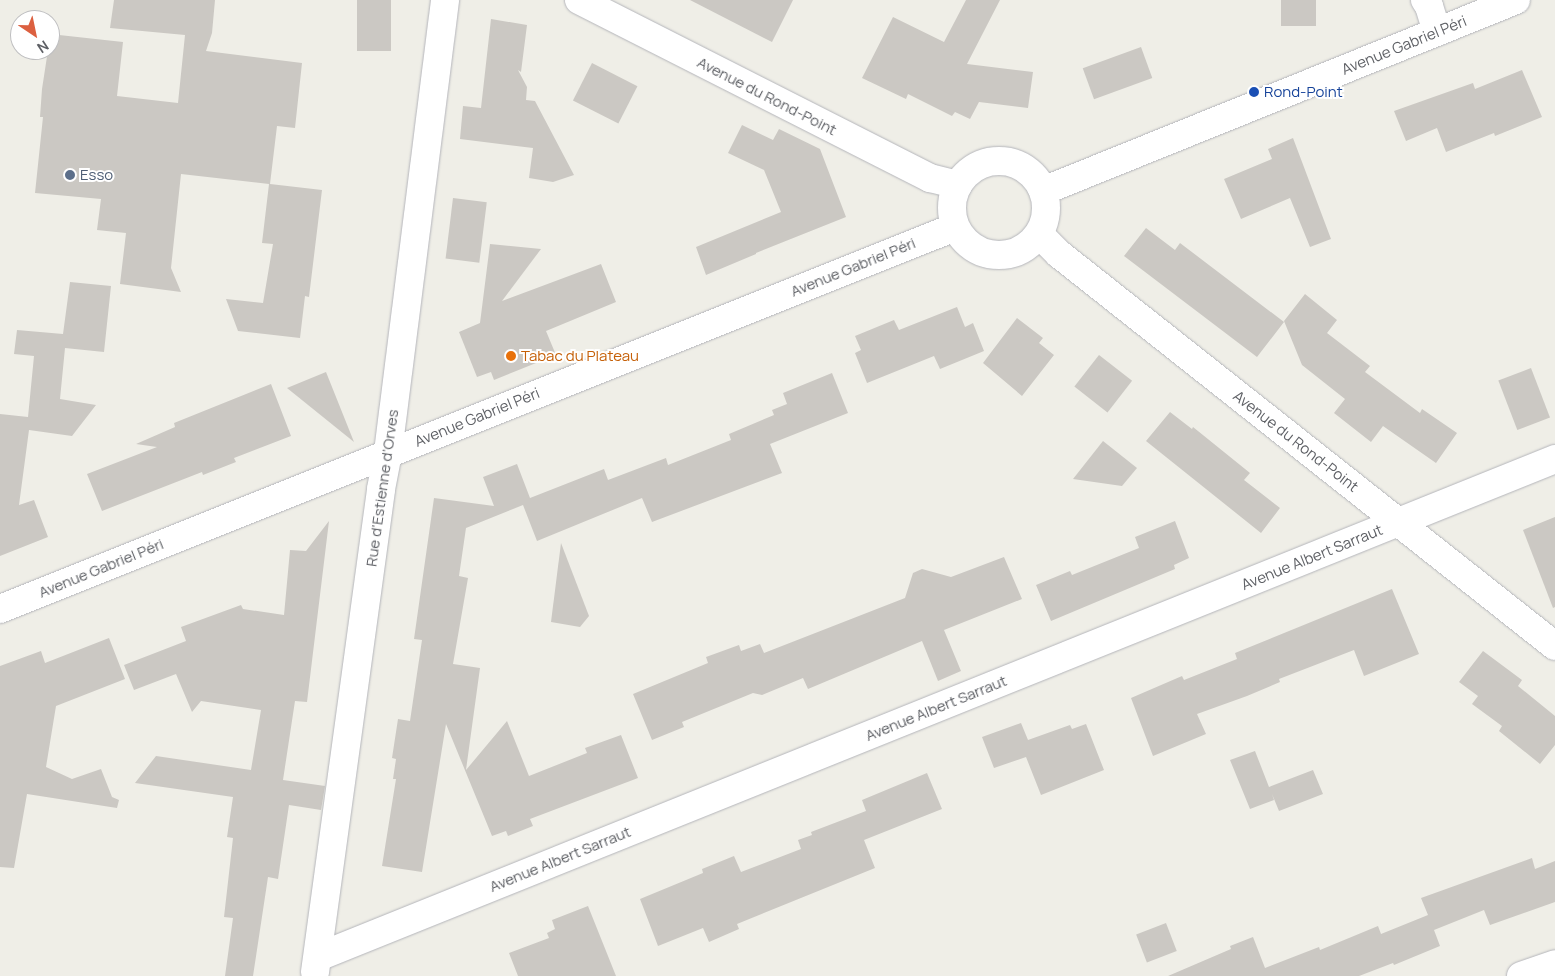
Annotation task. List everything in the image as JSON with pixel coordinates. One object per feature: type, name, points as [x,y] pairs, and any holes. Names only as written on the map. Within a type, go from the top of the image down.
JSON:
[{"type":"street","name":"Rue d'Estienne d'Orves","points":[[316,967],[381,489],[388,452],[445,0]]},
{"type":"street","name":"Avenue du Rond-Point","points":[[579,0],[930,178],[958,185]]},
{"type":"street","points":[[1425,0],[1429,6],[1437,32]]},
{"type":"street","name":"Avenue Gabriel Péri","points":[[1043,191],[1516,0]]},
{"type":"street","points":[[995,161],[1010,162],[1024,168],[1035,178],[1043,191],[1045,217],[1039,234],[1019,251],[1004,255],[989,255],[975,249],[963,239],[955,226],[951,212],[952,198],[958,185],[967,173],[980,165],[995,161]]},
{"type":"street","name":"Avenue Gabriel Péri","points":[[0,609],[955,226]]},
{"type":"street","name":"Avenue du Rond-Point","points":[[1039,234],[1058,254],[1555,646]]},
{"type":"street","name":"Avenue Albert Sarraut","points":[[316,967],[1399,522],[1555,460]]},
{"type":"street","points":[[1521,976],[1555,964]]},
{"type":"building","points":[[114,0],[215,0],[212,33],[206,51],[302,63],[295,128],[277,126],[270,184],[322,190],[309,297],[305,296],[300,338],[238,331],[226,299],[263,303],[273,244],[262,243],[269,184],[181,174],[171,268],[181,292],[120,284],[126,233],[97,230],[101,199],[35,193],[43,117],[40,117],[42,89],[46,60],[60,60],[60,35],[123,42],[117,96],[178,103],[185,35],[110,28]]},
{"type":"building","points":[[357,0],[391,0],[391,51],[357,51]]},
{"type":"building","points":[[690,0],[793,0],[772,42]]},
{"type":"building","points":[[966,0],[1000,0],[967,64],[1033,72],[1028,108],[979,102],[970,119],[955,112],[952,116],[908,94],[906,99],[862,78],[893,17],[944,42]]},
{"type":"building","points":[[1281,0],[1316,0],[1316,26],[1281,26]]},
{"type":"building","points":[[491,19],[527,25],[521,72],[518,70],[527,87],[526,100],[535,101],[574,175],[553,182],[529,178],[533,148],[460,139],[463,106],[481,108]]},
{"type":"building","points":[[1141,47],[1152,78],[1094,99],[1083,68]]},
{"type":"building","points":[[592,63],[637,86],[618,124],[573,100]]},
{"type":"building","points":[[1522,70],[1542,117],[1495,136],[1494,133],[1446,152],[1437,128],[1406,141],[1394,111],[1473,83],[1475,89]]},
{"type":"building","points":[[742,125],[773,140],[779,129],[820,149],[846,217],[706,275],[696,247],[781,212],[764,170],[728,153]]},
{"type":"building","points":[[1293,138],[1331,239],[1310,247],[1290,198],[1241,219],[1224,179],[1272,159],[1268,149]]},
{"type":"building","points":[[453,198],[487,202],[479,263],[446,259]]},
{"type":"building","points":[[1146,228],[1175,250],[1180,243],[1284,322],[1257,357],[1124,256]]},
{"type":"building","points":[[490,244],[541,249],[502,301],[601,264],[616,302],[546,331],[556,355],[494,380],[491,372],[477,377],[459,332],[480,323]]},
{"type":"building","points":[[70,282],[111,286],[104,352],[65,348],[60,399],[96,405],[72,436],[29,430],[19,505],[34,500],[48,537],[0,556],[0,414],[28,417],[34,356],[14,354],[17,330],[63,334]]},
{"type":"building","points":[[1305,294],[1337,320],[1327,333],[1370,366],[1365,372],[1420,413],[1422,409],[1457,433],[1436,463],[1383,426],[1371,442],[1334,413],[1345,399],[1302,365],[1284,321]]},
{"type":"building","points":[[957,307],[965,327],[973,323],[984,351],[940,369],[934,356],[867,383],[855,353],[861,350],[855,336],[894,320],[899,330]]},
{"type":"building","points":[[1017,318],[1043,338],[1039,343],[1054,355],[1022,396],[983,363]]},
{"type":"building","points":[[1099,355],[1132,381],[1107,412],[1074,387]]},
{"type":"building","points":[[1531,368],[1550,417],[1517,430],[1498,381]]},
{"type":"building","points":[[326,372],[354,442],[287,388]]},
{"type":"building","points":[[832,373],[848,413],[770,444],[782,473],[652,522],[642,498],[537,541],[523,505],[466,528],[459,576],[468,578],[453,664],[480,668],[466,770],[507,721],[529,776],[587,753],[585,748],[621,735],[638,778],[530,819],[533,826],[508,836],[506,831],[492,836],[446,724],[422,872],[382,866],[396,779],[393,779],[396,759],[392,758],[398,719],[410,721],[422,640],[414,639],[434,498],[494,506],[483,477],[517,464],[530,498],[604,469],[608,480],[666,458],[668,465],[731,440],[729,434],[774,415],[772,410],[787,404],[783,393]]},
{"type":"building","points":[[271,384],[291,436],[234,458],[236,462],[203,475],[202,472],[102,511],[87,474],[157,447],[136,444],[175,427],[174,423]]},
{"type":"building","points":[[1170,412],[1192,429],[1193,427],[1250,473],[1244,480],[1280,508],[1261,533],[1146,441]]},
{"type":"building","points":[[1103,441],[1137,468],[1122,486],[1073,479]]},
{"type":"building","points":[[1555,517],[1555,607],[1553,608],[1523,530]]},
{"type":"building","points":[[329,521],[307,702],[295,701],[283,780],[325,786],[321,810],[289,805],[278,879],[268,877],[253,976],[225,976],[233,918],[224,917],[233,838],[227,837],[233,797],[135,783],[156,756],[251,770],[261,710],[201,701],[192,712],[176,674],[134,690],[124,665],[186,641],[181,627],[241,605],[243,609],[284,615],[290,550],[306,551]]},
{"type":"building","points":[[1175,521],[1189,558],[1174,565],[1175,569],[1051,621],[1036,585],[1070,571],[1072,575],[1139,548],[1135,537]]},
{"type":"building","points":[[561,543],[589,616],[580,627],[551,622]]},
{"type":"building","points":[[1004,557],[1022,599],[944,630],[961,671],[938,681],[922,641],[808,689],[803,678],[762,695],[753,693],[682,722],[684,727],[652,740],[633,694],[708,663],[706,657],[739,645],[741,651],[760,644],[764,653],[905,598],[913,573],[922,569],[951,577]]},
{"type":"building","points":[[1392,589],[1419,654],[1364,676],[1354,650],[1279,679],[1280,682],[1247,696],[1197,714],[1206,734],[1153,756],[1131,698],[1182,676],[1184,680],[1237,659],[1235,653]]},
{"type":"building","points":[[109,638],[125,679],[56,706],[46,767],[72,779],[101,769],[112,797],[119,800],[117,808],[27,794],[14,868],[0,867],[0,666],[41,651],[45,663]]},
{"type":"building","points":[[1483,651],[1522,680],[1518,686],[1555,716],[1555,745],[1540,764],[1499,731],[1502,726],[1472,704],[1478,696],[1459,682]]},
{"type":"building","points":[[1021,723],[1028,740],[1070,725],[1072,729],[1086,724],[1104,770],[1041,795],[1026,757],[994,768],[982,737]]},
{"type":"building","points":[[1255,751],[1269,787],[1313,770],[1323,794],[1279,811],[1272,794],[1274,800],[1250,809],[1230,760]]},
{"type":"building","points":[[927,773],[942,809],[864,840],[875,868],[737,924],[739,929],[709,942],[703,928],[658,946],[640,899],[703,873],[702,869],[734,856],[741,872],[801,849],[798,840],[812,835],[811,832],[866,811],[862,800]]},
{"type":"building","points":[[1532,858],[1535,869],[1555,861],[1555,902],[1490,925],[1484,910],[1434,930],[1440,946],[1394,965],[1393,963],[1359,976],[1168,976],[1231,949],[1230,946],[1253,937],[1265,968],[1319,947],[1320,950],[1378,926],[1381,934],[1428,915],[1421,898]]},
{"type":"building","points":[[588,906],[616,976],[518,976],[509,953],[549,938],[547,933],[555,929],[552,920]]},
{"type":"building","points":[[1166,923],[1177,951],[1147,962],[1136,934]]},
{"type":"place","name":"Rond-Point","points":[[1254,92]]},
{"type":"place","name":"Esso","points":[[70,175]]},
{"type":"place","name":"Tabac du Plateau","points":[[511,356]]}]
